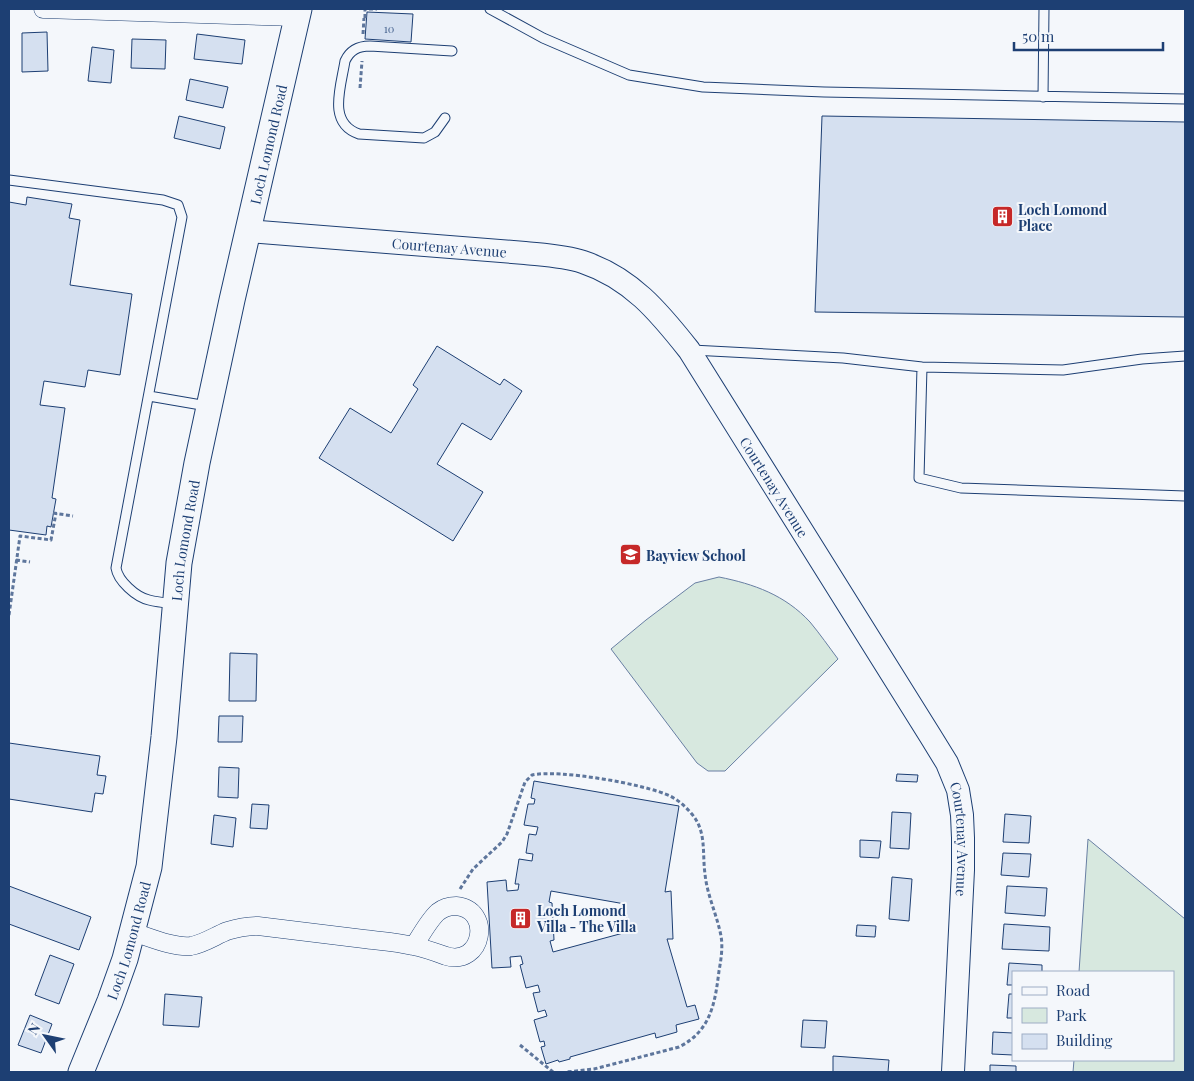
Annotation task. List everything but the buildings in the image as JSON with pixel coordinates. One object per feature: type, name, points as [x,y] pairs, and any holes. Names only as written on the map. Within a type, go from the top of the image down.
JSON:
[{"type":"main road","name":"Loch Lomond Road","points":[[82,1072],[110,1002],[133,932],[151,854],[164,737],[179,563],[209,407],[298,13]]},
{"type":"street","points":[[43,9],[298,13]]},
{"type":"street","name":"Courtenay Avenue","points":[[248,231],[525,252],[582,262],[604,270],[647,300],[689,350],[932,737],[947,763],[958,790],[962,815],[963,870],[953,1072]]},
{"type":"street","points":[[133,932],[176,945],[188,946],[199,944],[228,931],[258,926],[414,946],[452,958],[460,957],[474,949],[480,934],[476,917],[462,907],[453,906],[445,908],[437,912],[414,946]]},
{"type":"lane","points":[[490,9],[575,53],[628,75],[650,79],[730,89],[1185,99]]},
{"type":"lane","points":[[1043,97],[1044,9]]},
{"type":"lane","points":[[445,118],[435,132],[424,138],[359,134],[350,130],[342,123],[338,106],[345,62],[347,56],[356,48],[370,46],[452,51]]},
{"type":"lane","points":[[9,180],[163,200],[178,205],[182,217],[116,568],[121,580],[142,598],[175,604]]},
{"type":"lane","points":[[689,350],[843,358],[922,367],[1063,370],[1142,359],[1185,356]]},
{"type":"lane","points":[[922,367],[919,478],[961,488],[1185,496]]},
{"type":"lane","points":[[149,396],[209,407]]},
{"type":"path","points":[[366,18],[364,18],[365,9],[377,9]]},
{"type":"path","points":[[9,615],[20,536],[51,540],[54,513],[73,516]]},
{"type":"path","points":[[16,560],[30,562]]},
{"type":"path","points":[[453,906],[468,875],[502,842],[507,834],[525,782],[532,775],[568,775],[619,782],[661,792],[679,801],[697,821],[703,840],[706,881],[722,939],[716,995],[706,1024],[690,1042],[679,1047],[594,1069],[566,1072]]},
{"type":"path","points":[[520,1045],[553,1072]]},
{"type":"green space","points":[[719,577],[757,587],[790,605],[810,622],[838,659],[725,771],[708,771],[697,763],[611,649],[695,583]]},
{"type":"green space","points":[[1088,839],[1185,919],[1185,1072],[1073,1072],[1074,1061],[1174,1061],[1174,971],[1079,971]]},
{"type":"place","name":"Loch Lomond Place","points":[[1002,217]]},
{"type":"place","name":"Bayview School","points":[[630,555]]},
{"type":"place","name":"Loch Lomond Villa - The Villa","points":[[521,918]]}]
